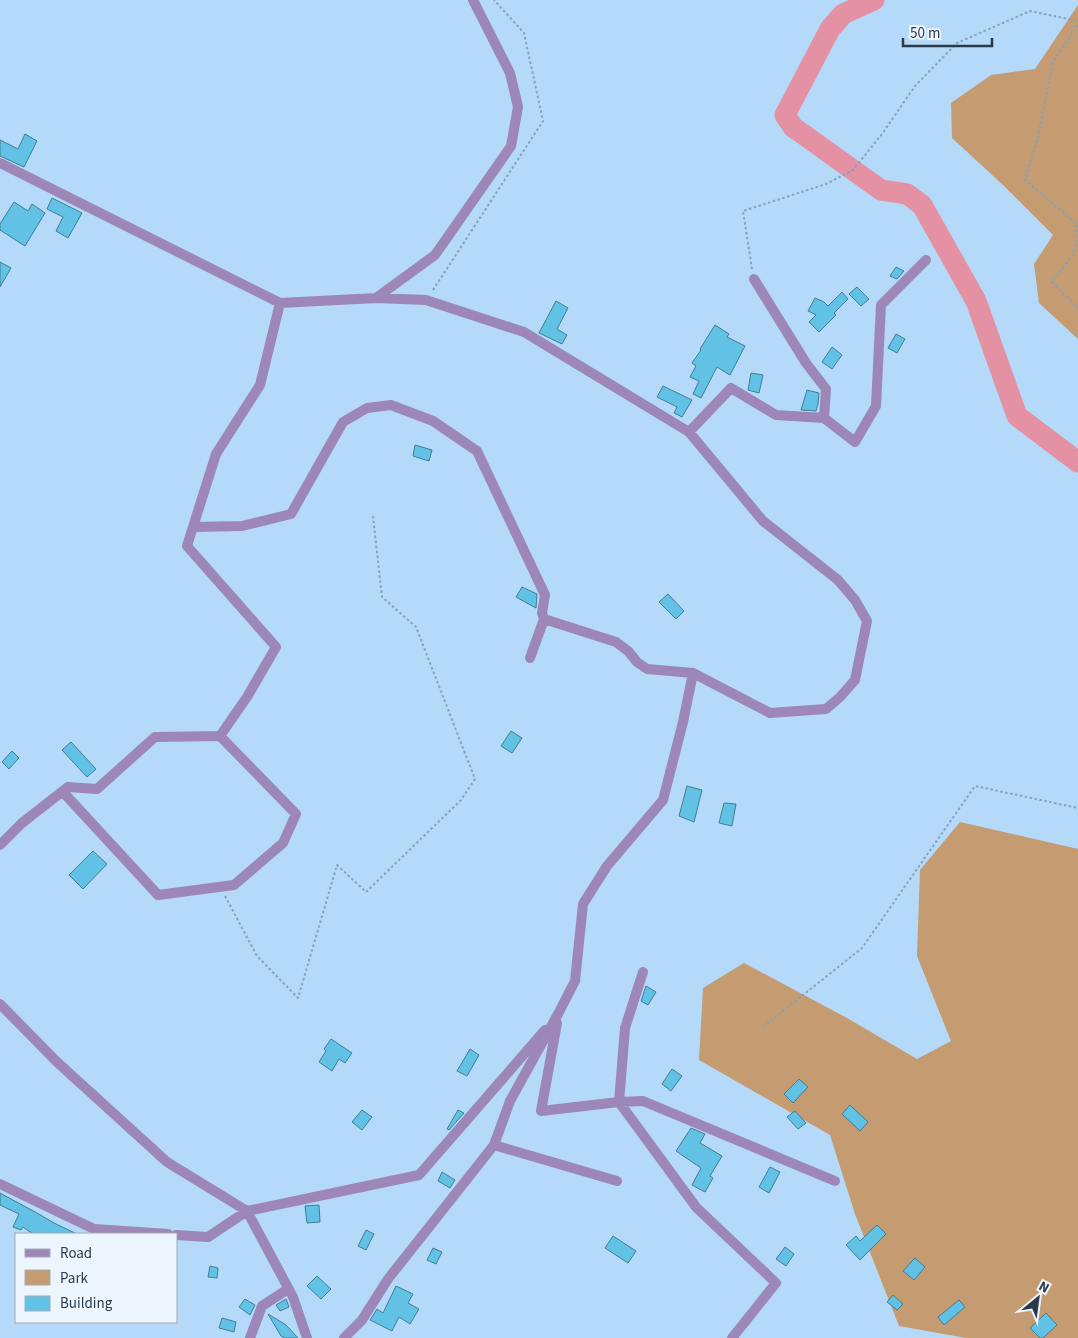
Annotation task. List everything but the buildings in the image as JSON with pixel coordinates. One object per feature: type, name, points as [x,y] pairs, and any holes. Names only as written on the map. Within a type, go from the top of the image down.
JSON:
[{"type":"street","points":[[376,298],[435,255],[511,146],[518,106],[510,73],[473,0]]},
{"type":"street","points":[[0,163],[280,303],[376,298],[426,300],[524,332],[689,432],[763,521],[838,580],[855,600],[867,621],[855,680],[840,697],[826,709],[770,713],[693,673],[648,669],[637,662],[628,651],[616,642],[544,619]]},
{"type":"street","points":[[689,432],[731,388],[776,416],[824,418],[855,442],[876,406],[881,306],[926,260]]},
{"type":"street","points":[[754,279],[806,363],[826,389],[824,418]]},
{"type":"street","points":[[220,736],[247,697],[276,648],[187,546],[216,454],[260,385],[280,303]]},
{"type":"street","points":[[193,527],[242,526],[291,514],[343,422],[368,408],[391,405],[433,421],[476,451],[545,594],[542,613],[544,619],[530,658]]},
{"type":"street","points":[[344,1338],[362,1320],[388,1279],[494,1144],[510,1101],[575,981],[583,904],[607,866],[663,800],[683,722],[693,673]]},
{"type":"street","points":[[0,845],[22,823],[68,787],[97,789],[155,736],[220,736],[296,814],[283,843],[234,886],[158,895],[62,792]]},
{"type":"street","points":[[643,972],[625,1028],[618,1102],[696,1207],[776,1283],[732,1338]]},
{"type":"street","points":[[0,1004],[57,1062],[167,1162],[247,1211],[293,1297],[307,1338]]},
{"type":"street","points":[[558,1014],[541,1111],[643,1101],[835,1181]]},
{"type":"street","points":[[178,1235],[208,1237],[247,1211],[419,1175],[558,1014]]},
{"type":"street","points":[[494,1144],[617,1182]]},
{"type":"street","points":[[0,1184],[94,1229],[153,1233]]},
{"type":"street","points":[[250,1338],[262,1306],[288,1289]]},
{"type":"path","points":[[754,279],[743,211],[826,184],[853,170],[882,134],[915,86],[957,43],[1030,11],[1078,21]]},
{"type":"path","points":[[1078,25],[1053,62],[1038,137],[1025,180],[1077,224],[1075,252],[1052,282],[1078,308]]},
{"type":"path","points":[[220,887],[257,956],[298,998],[337,865],[366,892],[462,800],[475,779],[416,627],[382,597],[373,516]]},
{"type":"path","points":[[763,1028],[862,948],[975,786],[1078,808]]},
{"type":"green space","points":[[1078,5],[1078,339],[1039,303],[1034,264],[1053,235],[952,138],[951,103],[991,75],[1035,69]]},
{"type":"green space","points":[[960,822],[1078,849],[1078,1338],[966,1338],[899,1326],[855,1214],[830,1135],[699,1060],[703,988],[744,963],[847,1018],[917,1059],[951,1041],[917,956],[920,870]]},
{"type":"waterway","points":[[874,0],[843,14],[830,29],[785,115],[793,127],[881,190],[907,194],[922,205],[976,301],[1017,416],[1078,462]]}]
